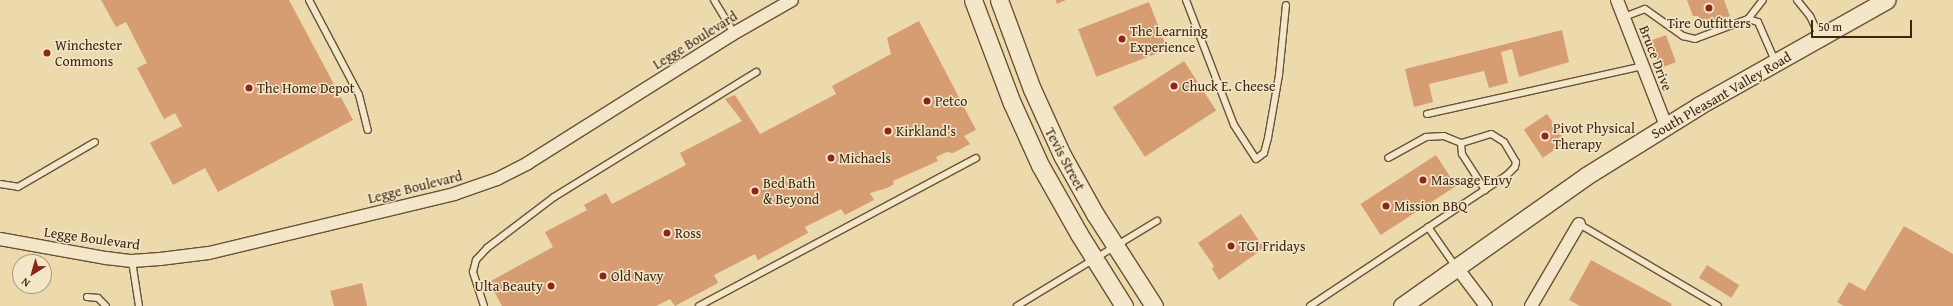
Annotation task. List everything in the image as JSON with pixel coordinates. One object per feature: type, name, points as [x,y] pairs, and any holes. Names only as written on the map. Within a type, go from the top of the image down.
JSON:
[{"type":"main road","name":"Tevis Street","points":[[974,0],[1012,103],[1034,152],[1056,194],[1094,259],[1124,306]]},
{"type":"main road","name":"Tevis Street","points":[[1000,0],[1046,122],[1062,155],[1116,247],[1154,306]]},
{"type":"main road","name":"South Pleasant Valley Road","points":[[1402,306],[1458,269],[1586,176],[1666,126],[1886,0]]},
{"type":"street","name":"Legge Boulevard","points":[[0,239],[132,261],[208,253],[478,186],[539,157],[734,33],[792,0]]},
{"type":"street","name":"Bruce Drive","points":[[1617,0],[1666,126]]},
{"type":"street","points":[[1532,306],[1578,224]]},
{"type":"street","points":[[1458,269],[1486,306]]},
{"type":"lane","points":[[308,0],[359,95],[368,130]]},
{"type":"lane","points":[[714,0],[734,33]]},
{"type":"lane","points":[[1186,0],[1234,125],[1256,159],[1264,153],[1268,138],[1279,75],[1286,5]]},
{"type":"lane","points":[[1624,17],[1645,9],[1683,36],[1695,39],[1748,19],[1763,0]]},
{"type":"lane","points":[[1797,0],[1810,16],[1820,37]]},
{"type":"lane","points":[[1748,19],[1758,22],[1776,62]]},
{"type":"lane","points":[[1426,114],[1643,66]]},
{"type":"lane","points":[[484,306],[473,272],[477,258],[487,248],[554,197],[756,72]]},
{"type":"lane","points":[[1310,306],[1513,171],[1516,162],[1504,142],[1491,134],[1461,143],[1444,136],[1426,137],[1388,158]]},
{"type":"lane","points":[[0,184],[18,187],[95,142]]},
{"type":"lane","points":[[1461,143],[1462,154],[1485,190]]},
{"type":"lane","points":[[699,306],[976,158]]},
{"type":"lane","points":[[1017,306],[1157,221]]},
{"type":"lane","points":[[1578,224],[1718,306]]},
{"type":"lane","points":[[1428,227],[1458,269]]},
{"type":"lane","points":[[132,261],[139,306]]},
{"type":"lane","points":[[87,297],[98,298],[106,306]]},
{"type":"building","name":"The Home Depot","points":[[101,0],[289,0],[353,120],[218,192],[205,168],[173,185],[150,143],[182,126],[175,113],[164,119],[137,68],[147,63],[126,22],[116,27]]},
{"type":"building","points":[[1056,0],[1066,0],[1057,4]]},
{"type":"building","name":"Tire Outfitters","points":[[1687,0],[1724,0],[1730,16],[1702,26],[1698,16],[1693,16]]},
{"type":"building","name":"The Learning Experience","points":[[1149,2],[1167,50],[1096,77],[1078,29]]},
{"type":"building","points":[[919,21],[976,130],[964,136],[970,144],[953,153],[947,152],[936,157],[938,161],[893,181],[894,184],[887,188],[870,193],[874,200],[845,215],[841,209],[805,227],[808,233],[758,260],[755,254],[714,275],[718,283],[675,306],[670,299],[656,306],[502,306],[489,282],[553,247],[545,232],[587,210],[584,205],[606,193],[612,204],[686,165],[680,153],[742,121],[725,99],[735,95],[760,134],[836,94],[832,86],[891,54],[887,38]]},
{"type":"building","points":[[1562,30],[1569,62],[1519,77],[1512,49],[1501,52],[1508,83],[1489,88],[1484,71],[1429,84],[1433,102],[1414,107],[1405,69]]},
{"type":"building","points":[[1666,35],[1676,62],[1660,68],[1650,41]]},
{"type":"building","name":"Chuck E. Cheese","points":[[1184,61],[1216,110],[1145,157],[1113,107]]},
{"type":"building","name":"Pivot Physical Therapy","points":[[1547,114],[1566,142],[1543,158],[1524,130]]},
{"type":"building","points":[[1436,155],[1456,186],[1381,235],[1361,204]]},
{"type":"building","name":"TGI Fridays","points":[[1241,214],[1264,248],[1219,280],[1212,269],[1214,266],[1198,243]]},
{"type":"building","points":[[1904,226],[1953,254],[1953,306],[1844,306],[1837,302],[1849,282],[1865,291]]},
{"type":"building","points":[[1591,260],[1672,304],[1671,306],[1580,306],[1569,300]]},
{"type":"building","points":[[1707,265],[1739,285],[1731,298],[1699,278]]},
{"type":"building","points":[[362,283],[367,306],[334,306],[330,291]]},
{"type":"place","name":"Tire Outfitters","points":[[1709,8]]},
{"type":"place","name":"The Learning Experience","points":[[1122,39]]},
{"type":"place","name":"Winchester Commons","points":[[47,53]]},
{"type":"place","name":"Chuck E. Cheese","points":[[1174,86]]},
{"type":"place","name":"The Home Depot","points":[[249,88]]},
{"type":"place","name":"Petco","points":[[927,101]]},
{"type":"place","name":"Kirkland's","points":[[888,131]]},
{"type":"place","name":"Pivot Physical Therapy","points":[[1545,136]]},
{"type":"place","name":"Michaels","points":[[831,158]]},
{"type":"place","name":"Massage Envy","points":[[1423,180]]},
{"type":"place","name":"Bed Bath & Beyond","points":[[755,191]]},
{"type":"place","name":"Mission BBQ","points":[[1386,206]]},
{"type":"place","name":"Ross","points":[[667,233]]},
{"type":"place","name":"TGI Fridays","points":[[1231,246]]},
{"type":"place","name":"Old Navy","points":[[603,276]]},
{"type":"place","name":"Ulta Beauty","points":[[551,286]]}]
